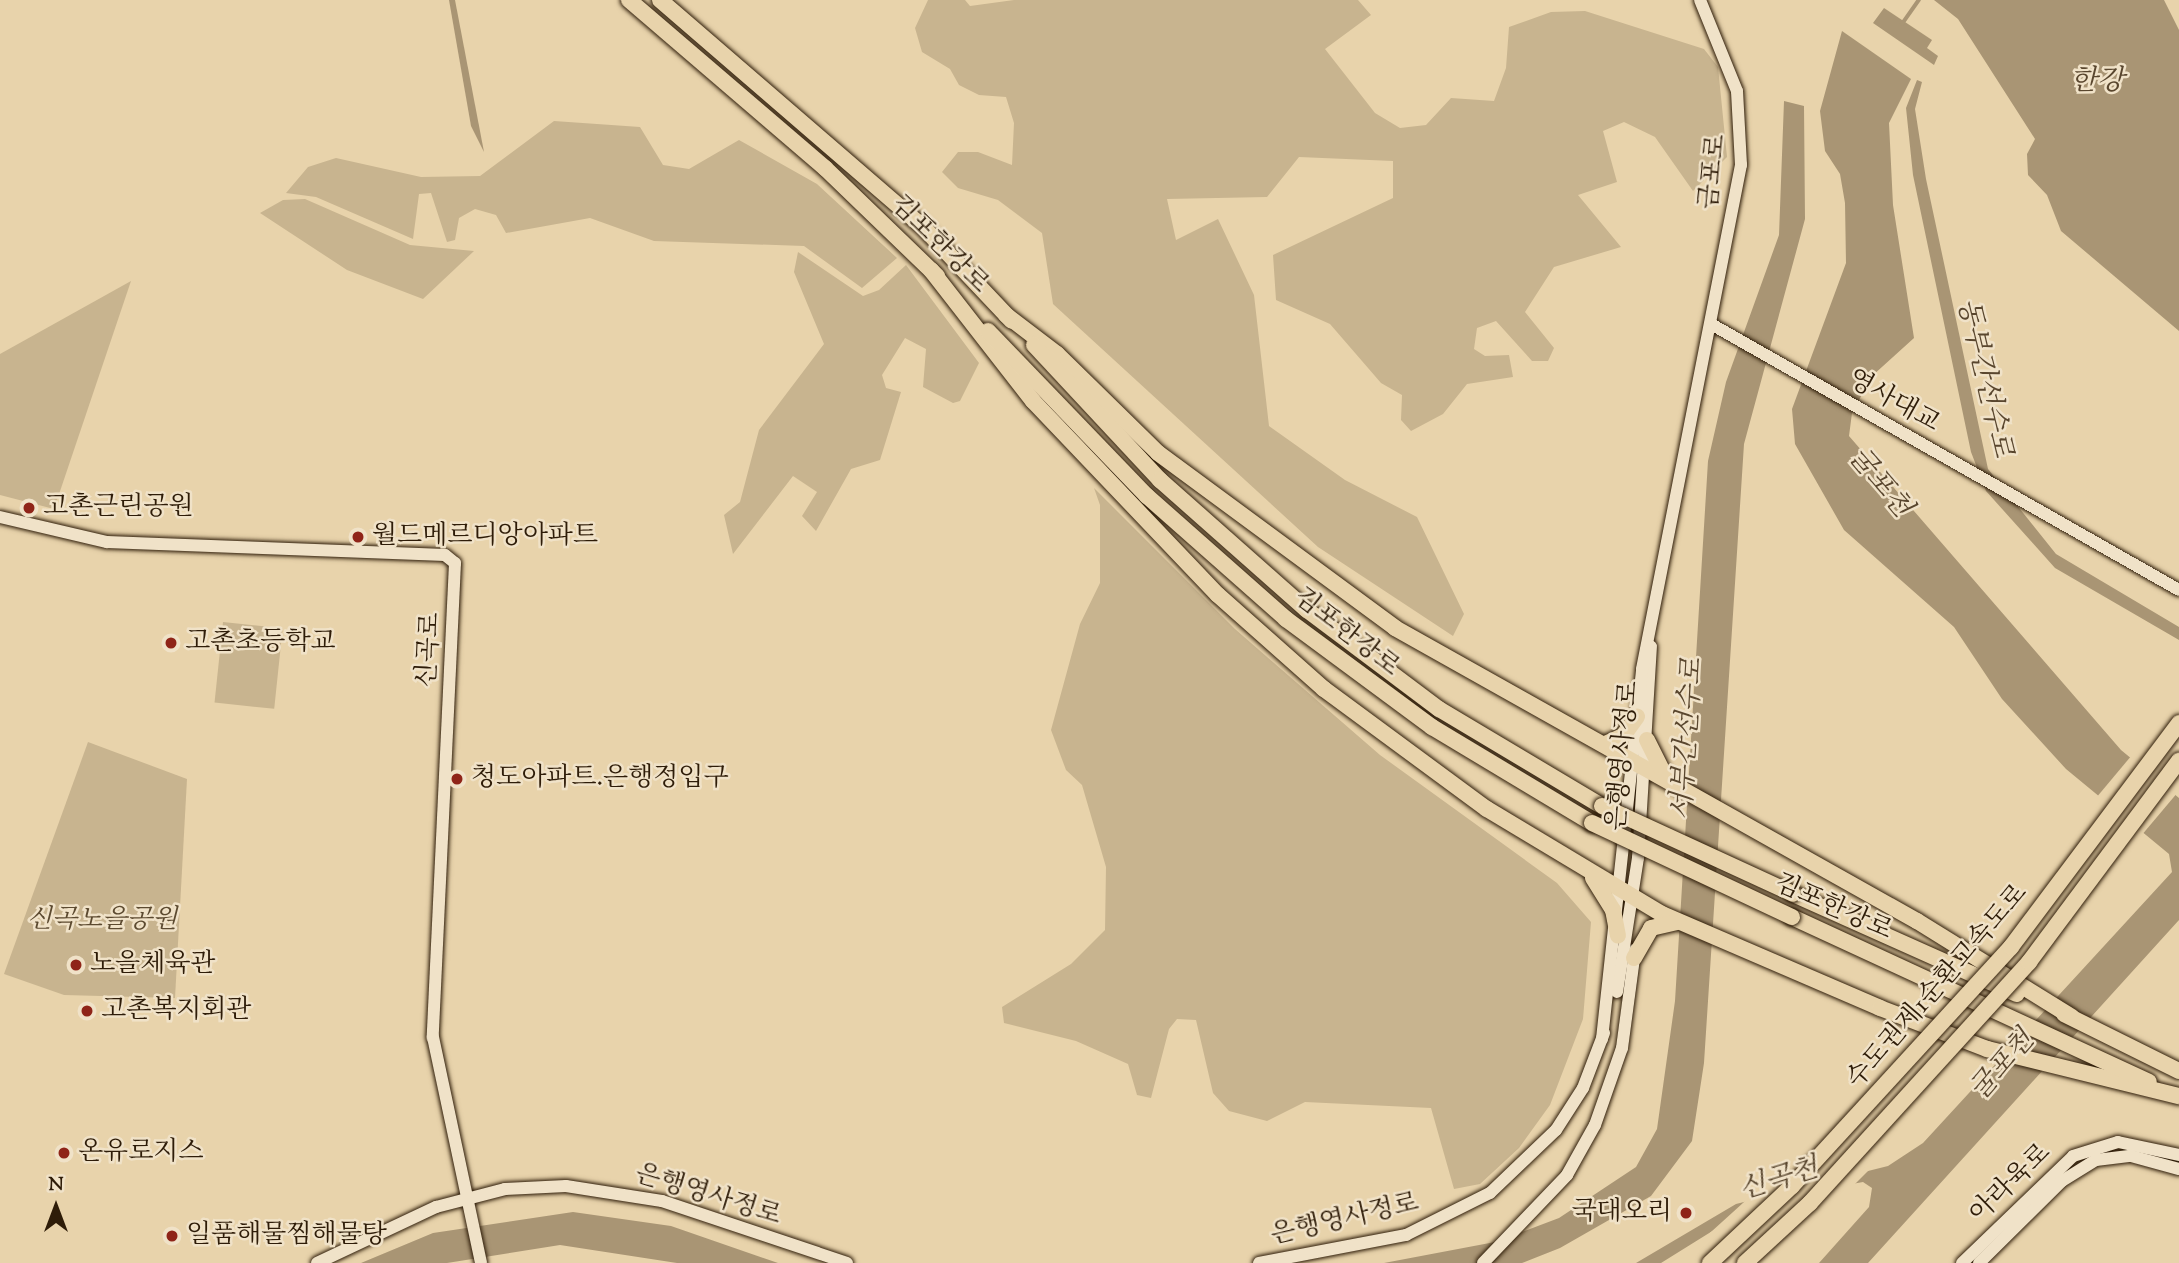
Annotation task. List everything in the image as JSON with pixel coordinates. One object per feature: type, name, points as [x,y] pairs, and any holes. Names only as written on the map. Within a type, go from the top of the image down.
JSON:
[{"type":"highway","name":"김포한강로","points":[[629,0],[825,167],[931,270],[1147,496],[1286,620],[1432,727],[1592,823],[1792,917],[2018,1018],[2179,1096]]},
{"type":"highway","name":"김포한강로","points":[[660,0],[923,227],[1160,480],[1307,610],[1439,709],[1602,806],[1793,894],[2032,995]]},
{"type":"highway","points":[[931,270],[1033,401],[1218,594],[1366,722],[1587,871],[1628,894],[1661,919],[1678,922],[1987,1049],[2179,1096]]},
{"type":"highway","points":[[1006,315],[1058,354],[1158,453],[1362,604],[1492,685],[1605,744],[1759,831],[2032,995],[2096,1031],[2179,1071]]},
{"type":"highway","points":[[1605,744],[1623,736],[1637,717]]},
{"type":"highway","name":"수도권제1순환고속도로","points":[[1710,1263],[1792,1186],[2011,947],[2179,723]]},
{"type":"highway","points":[[1647,740],[1674,784]]},
{"type":"highway","name":"수도권제1순환고속도로","points":[[1745,1263],[1819,1194],[2029,962],[2179,761]]},
{"type":"highway","points":[[1587,871],[1613,910],[1618,936]]},
{"type":"highway","points":[[1634,958],[1643,937],[1661,919]]},
{"type":"street","name":"금포로","points":[[1700,0],[1733,75],[1742,130],[1711,324]]},
{"type":"street","name":"영사대교","points":[[1711,324],[2179,590]]},
{"type":"street","name":"은행영사정로","points":[[1259,1263],[1406,1235],[1490,1193],[1556,1130],[1583,1088],[1602,1039],[1625,963],[1639,764],[1637,717],[1684,438],[1711,324]]},
{"type":"street","name":"신곡로","points":[[0,517],[107,542],[445,555],[455,563],[433,1037],[467,1204]]},
{"type":"street","name":"은행영사정로","points":[[1639,764],[1647,740],[1650,642]]},
{"type":"street","name":"은행영사정로","points":[[1602,1039],[1618,936],[1628,894]]},
{"type":"street","points":[[1483,1263],[1567,1175],[1613,1077],[1634,958],[1628,894]]},
{"type":"street","name":"아라육로","points":[[1962,1263],[2073,1156],[2118,1142],[2179,1155]]},
{"type":"street","name":"아라육로","points":[[1979,1263],[2084,1165],[2120,1155],[2179,1169]]},
{"type":"street","name":"은행영사정로","points":[[317,1263],[415,1215],[530,1186],[629,1194],[846,1263]]},
{"type":"street","points":[[467,1204],[481,1263]]},
{"type":"green space","points":[[928,0],[965,0],[970,6],[1014,0],[1358,0],[1371,15],[1325,49],[1375,113],[1400,128],[1426,125],[1451,98],[1494,101],[1506,68],[1509,27],[1551,12],[1585,11],[1704,49],[1718,67],[1727,157],[1693,191],[1655,137],[1624,122],[1603,131],[1617,182],[1578,195],[1621,247],[1554,267],[1525,312],[1554,348],[1548,361],[1532,361],[1496,321],[1477,328],[1474,349],[1485,356],[1509,355],[1513,377],[1467,384],[1443,414],[1411,431],[1401,420],[1402,395],[1381,383],[1330,324],[1276,300],[1273,255],[1393,198],[1393,161],[1299,157],[1267,197],[1167,199],[1176,240],[1218,219],[1254,295],[1269,426],[1345,480],[1417,517],[1464,614],[1453,636],[1318,547],[1053,304],[1042,233],[998,200],[958,188],[942,172],[958,152],[978,152],[1012,165],[1014,123],[1006,97],[979,95],[959,85],[950,69],[922,52],[915,28]]},
{"type":"green space","points":[[554,121],[640,127],[663,165],[689,169],[739,140],[817,184],[897,258],[862,288],[804,246],[654,241],[590,218],[506,233],[496,215],[475,209],[459,218],[455,240],[447,242],[431,193],[419,194],[413,239],[316,197],[286,193],[308,167],[336,158],[421,177],[480,176]]},
{"type":"green space","points":[[305,199],[410,245],[474,251],[423,299],[347,270],[260,213],[283,200]]},
{"type":"green space","points":[[798,252],[863,296],[879,290],[906,265],[979,363],[960,401],[953,403],[923,387],[926,349],[905,338],[882,375],[886,388],[901,392],[880,460],[851,469],[816,531],[802,516],[817,492],[793,476],[733,554],[724,515],[740,502],[759,430],[824,344],[794,272]]},
{"type":"green space","points":[[131,281],[54,509],[0,495],[0,354]]},
{"type":"green space","points":[[1094,488],[1235,629],[1380,755],[1557,883],[1591,922],[1583,1019],[1550,1105],[1519,1148],[1480,1184],[1454,1189],[1431,1108],[1305,1102],[1267,1121],[1229,1111],[1213,1093],[1196,1020],[1177,1019],[1169,1029],[1151,1098],[1137,1095],[1128,1064],[1076,1041],[1004,1023],[1002,1007],[1071,964],[1105,930],[1106,867],[1082,785],[1066,770],[1051,730],[1080,624],[1100,583],[1100,505]]},
{"type":"green space","points":[[223,622],[283,628],[274,709],[215,703]]},
{"type":"green space","name":"신곡노을공원","points":[[88,742],[187,779],[175,998],[64,995],[4,974]]},
{"type":"water","points":[[449,0],[455,0],[484,152],[471,126]]},
{"type":"water","name":"한강","points":[[1934,0],[2164,0],[2179,30],[2179,331],[2061,231],[2047,195],[2028,175],[2027,154],[2035,139],[1958,19]]},
{"type":"water","points":[[1884,8],[1932,40],[1927,48],[1938,56],[1934,65],[1873,23]]},
{"type":"water","points":[[1842,31],[1911,79],[1889,123],[1893,205],[1914,338],[1872,376],[1852,413],[1849,436],[2121,750],[2179,798],[2179,920],[1868,1263],[1819,1263],[1869,1207],[1872,1188],[1863,1182],[1819,1190],[1714,1230],[1661,1263],[1636,1263],[1736,1204],[1888,1166],[1923,1143],[2172,872],[2169,854],[2066,769],[2002,699],[1954,627],[1844,530],[1795,444],[1792,409],[1846,263],[1845,203],[1840,174],[1825,151],[1820,111]]},
{"type":"water","points":[[1917,80],[1922,82],[1915,109],[1926,179],[1988,469],[2056,554],[2179,627],[2179,640],[2055,568],[1986,491],[1971,452],[1913,175],[1906,108]]},
{"type":"water","points":[[1784,101],[1804,106],[1805,219],[1744,444],[1704,1063],[1692,1141],[1651,1196],[1560,1248],[1522,1263],[1384,1263],[1495,1242],[1559,1218],[1636,1167],[1657,1129],[1675,1001],[1708,461],[1726,382],[1779,235]]},
{"type":"water","points":[[573,1212],[671,1226],[778,1263],[677,1263],[560,1245],[447,1263],[361,1263],[433,1233]]},
{"type":"pier","points":[[2132,755],[2177,793],[2141,837],[2095,799]]},
{"type":"pier","points":[[1873,1166],[1851,1188],[1753,1215],[1701,1241],[1754,1193],[1807,1176]]},
{"type":"waterway","name":"굴포천","points":[[1902,24],[1919,0]]},
{"type":"place","name":"고촌근린공원","points":[[29,508]]},
{"type":"place","name":"월드메르디앙아파트","points":[[358,537]]},
{"type":"place","name":"고촌초등학교","points":[[171,643]]},
{"type":"place","name":"청도아파트.은행정입구","points":[[457,779]]},
{"type":"place","name":"노을체육관","points":[[76,965]]},
{"type":"place","name":"고촌복지회관","points":[[87,1011]]},
{"type":"place","name":"온유로지스","points":[[64,1153]]},
{"type":"place","name":"국대오리","points":[[1686,1213]]},
{"type":"place","name":"일품해물찜해물탕","points":[[172,1236]]},
{"type":"water label","name":"동부간선수로","points":[[1984,378]]},
{"type":"water label","name":"서부간선수로","points":[[1688,739]]},
{"type":"water label","name":"신곡천","points":[[1779,1180]]}]
